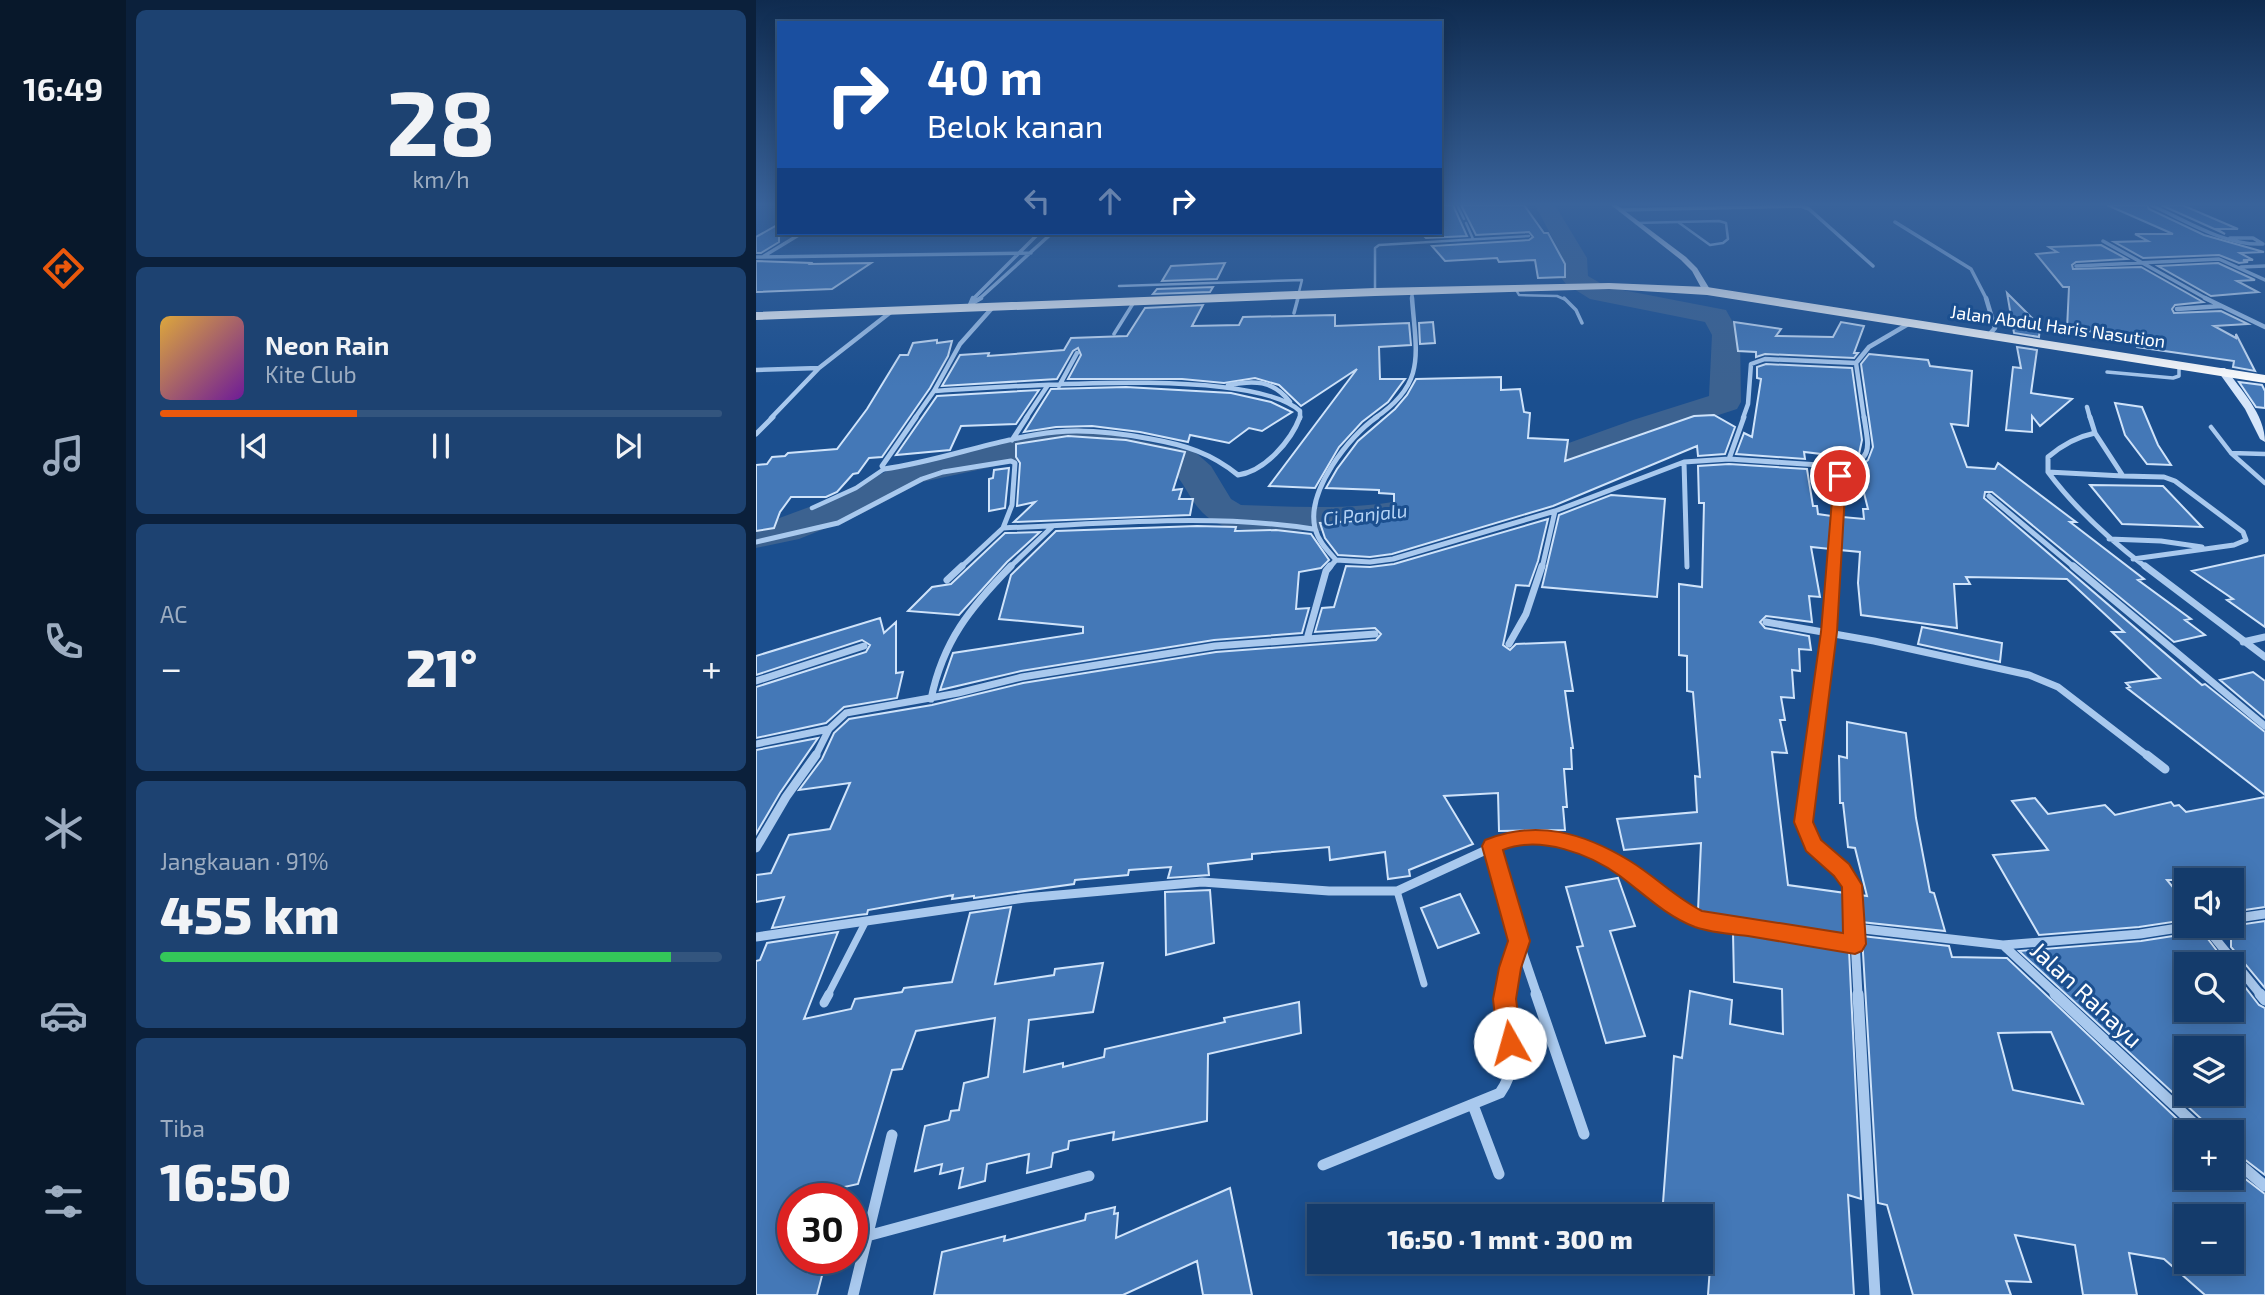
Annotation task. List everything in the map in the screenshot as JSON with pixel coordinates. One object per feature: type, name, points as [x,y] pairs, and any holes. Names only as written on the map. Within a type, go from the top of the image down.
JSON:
[{"type":"highway","name":"Jalan Abdul Haris Nasution","points":[[756,316],[969,305],[993,307],[1609,286],[1707,291],[2179,363],[2265,379]]},
{"type":"street","points":[[969,305],[974,295],[1005,265]]},
{"type":"street","points":[[969,305],[986,295],[1018,265]]},
{"type":"street","points":[[1690,265],[1707,291]]},
{"type":"street","points":[[1964,265],[1970,269],[1991,308],[1995,328],[1989,336]]},
{"type":"street","points":[[2076,266],[2085,265]]},
{"type":"street","points":[[2148,265],[2265,327]]},
{"type":"street","points":[[2237,265],[2265,280]]},
{"type":"street","points":[[2241,267],[2265,266]]},
{"type":"street","points":[[992,277],[1005,277]]},
{"type":"street","points":[[1412,291],[1411,383],[1396,403],[1373,418],[1347,443],[1318,491],[1314,528],[1323,546],[1336,560],[1370,562],[1393,559],[1555,511],[1684,462],[1729,459],[1850,467]]},
{"type":"street","points":[[2177,309],[2222,306]]},
{"type":"street","points":[[934,391],[1048,385],[1223,386],[1266,381],[1283,390],[1300,411],[1300,419],[1258,469],[1247,475],[1238,475],[1215,455],[1187,445],[1102,430],[1042,433],[884,469],[882,466],[934,391],[960,344],[993,307]]},
{"type":"street","points":[[756,434],[819,368],[892,311]]},
{"type":"street","points":[[1875,1295],[1852,885],[1841,870],[1813,845],[1804,822],[1829,632],[1840,476],[1865,457],[1869,450],[1856,363],[1869,347],[1910,323]]},
{"type":"street","points":[[1059,386],[1077,353]]},
{"type":"street","points":[[1729,459],[1748,404],[1751,364],[1765,359],[1856,363]]},
{"type":"street","points":[[756,370],[819,368]]},
{"type":"street","points":[[2222,370],[2250,409],[2265,439]]},
{"type":"street","points":[[1012,440],[1048,385]]},
{"type":"street","points":[[1223,386],[1291,402]]},
{"type":"street","points":[[2087,407],[2095,433],[2123,476]]},
{"type":"street","points":[[2095,433],[2064,443],[2048,457],[2048,472],[2065,495],[2133,559],[2265,657]]},
{"type":"street","points":[[756,542],[838,523],[933,475],[1012,461],[1015,463],[1012,505],[1003,528],[947,580]]},
{"type":"street","points":[[1684,462],[1687,567]]},
{"type":"street","points":[[2048,472],[2164,477],[2175,481],[2243,532],[2246,540],[2234,545],[2133,559]]},
{"type":"street","points":[[1989,496],[2265,726]]},
{"type":"street","points":[[1508,644],[1524,622],[1545,556],[1555,511]]},
{"type":"street","points":[[1003,528],[1213,520],[1314,528]]},
{"type":"street","points":[[931,699],[941,658],[961,625],[1002,575],[1052,527]]},
{"type":"street","points":[[2109,539],[2161,541],[2208,548]]},
{"type":"street","points":[[1307,639],[1326,571],[1336,560]]},
{"type":"street","points":[[1766,622],[1829,632],[2029,675],[2057,687],[2165,769]]},
{"type":"street","points":[[756,848],[786,797],[818,753],[829,729],[840,716],[853,710],[931,699],[1047,673],[1239,643],[1376,634]]},
{"type":"street","points":[[2243,642],[2265,637]]},
{"type":"street","points":[[756,681],[864,646]]},
{"type":"street","points":[[756,744],[829,729]]},
{"type":"street","points":[[756,937],[1025,898],[1202,882],[1329,891],[1397,891],[1510,839],[1536,837],[1568,842],[1624,868],[1675,907],[1699,919],[1855,944]]},
{"type":"street","points":[[1492,846],[1519,941],[1584,1134]]},
{"type":"street","points":[[2244,917],[2265,914]]},
{"type":"street","points":[[1855,928],[2003,945],[2174,929]]},
{"type":"street","points":[[2215,938],[2265,1000]]},
{"type":"street","points":[[1323,1166],[1500,1093],[1510,1079],[1513,1063],[1505,999],[1510,968],[1519,941]]},
{"type":"street","name":"Jalan Rahayu","points":[[2003,945],[2190,1120]]},
{"type":"street","points":[[1473,1105],[1499,1174]]},
{"type":"street","points":[[868,1232],[892,1135]]},
{"type":"street","points":[[2244,1168],[2265,1185]]},
{"type":"street","points":[[868,1236],[1089,1176]]},
{"type":"street","points":[[853,1295],[858,1274]]},
{"type":"lane","points":[[1375,265],[1376,292]]},
{"type":"lane","points":[[1119,286],[1301,279],[1294,313]]},
{"type":"lane","points":[[1515,288],[1519,295],[1564,297],[1573,305],[1582,323]]},
{"type":"lane","points":[[1114,334],[1134,302]]},
{"type":"lane","points":[[2107,372],[2173,378],[2179,376],[2179,363]]},
{"type":"lane","points":[[2211,427],[2231,453],[2265,484]]},
{"type":"lane","points":[[2231,453],[2265,454]]},
{"type":"lane","points":[[811,508],[856,488],[884,469]]},
{"type":"lane","points":[[1397,891],[1424,985]]},
{"type":"lane","points":[[824,1003],[866,921]]},
{"type":"building","points":[[756,265],[867,265],[832,289],[756,292]]},
{"type":"building","points":[[1224,265],[1217,279],[1162,281],[1171,266]]},
{"type":"building","points":[[1536,265],[1565,265],[1565,277],[1538,278]]},
{"type":"building","points":[[2045,265],[2072,265],[2073,269],[2141,267],[2203,302],[2175,305],[2172,309],[2174,313],[2221,311],[2248,324],[2214,326],[2236,338],[2236,334],[2255,371],[2233,367],[2234,361],[2137,347],[2136,343],[2129,342],[2127,335],[2067,329],[2069,287],[2063,287]]},
{"type":"building","points":[[2223,265],[2255,280],[2237,281],[2258,292],[2211,296],[2158,266]]},
{"type":"building","points":[[1213,287],[1210,292],[1153,294],[1157,289]]},
{"type":"building","points":[[2007,293],[2040,326],[2039,337],[2014,333]]},
{"type":"building","points":[[1203,305],[1192,326],[1239,325],[1243,317],[1335,315],[1335,326],[1409,323],[1411,345],[1379,347],[1380,379],[1405,379],[1388,402],[1362,422],[1339,447],[1315,488],[1269,486],[1357,369],[1301,406],[1279,385],[1255,378],[1224,383],[1182,379],[1068,379],[1081,355],[1078,348],[1073,351],[1057,379],[942,386],[960,355],[989,353],[988,356],[1064,350],[1071,338],[1127,336],[1145,308]]},
{"type":"building","points":[[1433,322],[1435,343],[1420,344],[1419,323]]},
{"type":"building","points":[[1734,322],[1781,329],[1776,336],[1833,337],[1841,322],[1864,326],[1854,353],[1858,353],[1854,358],[1765,354],[1756,357],[1756,352],[1738,351]]},
{"type":"building","points":[[937,340],[937,343],[952,341],[948,356],[930,388],[882,457],[869,458],[858,473],[853,474],[837,492],[826,497],[791,497],[780,512],[774,528],[756,531],[756,465],[767,464],[772,457],[785,456],[788,453],[837,449],[867,409],[900,355],[908,355],[913,343]]},
{"type":"building","points":[[2017,347],[2037,350],[2031,393],[2072,399],[2040,426],[2032,416],[2032,432],[2006,430],[2013,367],[2021,368]]},
{"type":"building","points":[[1869,354],[1928,360],[1930,366],[1972,371],[1968,426],[1951,424],[1967,467],[1995,469],[1998,463],[2076,522],[2070,522],[2144,579],[2138,580],[2191,619],[2185,620],[2205,635],[2174,642],[1992,492],[1985,492],[1984,498],[2202,685],[2205,684],[2265,732],[2265,795],[2127,688],[2130,687],[2126,683],[2160,678],[2112,632],[2124,632],[2067,579],[1966,577],[1970,584],[1954,584],[1957,628],[1861,615],[1858,583],[1860,552],[1840,550],[1843,517],[1864,519],[1863,509],[1868,509],[1858,469],[1868,460],[1873,447],[1861,364]]},
{"type":"building","points":[[1766,364],[1852,368],[1862,440],[1859,454],[1855,458],[1804,452],[1805,459],[1736,454],[1744,433],[1752,437],[1761,379],[1757,378],[1757,367]]},
{"type":"building","points":[[1501,377],[1501,390],[1520,389],[1524,412],[1530,413],[1528,438],[1568,440],[1565,461],[1694,416],[1714,415],[1735,427],[1725,454],[1698,456],[1697,446],[1553,506],[1392,554],[1370,557],[1338,555],[1325,538],[1320,523],[1394,519],[1394,494],[1379,493],[1379,490],[1326,488],[1358,441],[1395,409],[1416,379]]},
{"type":"building","points":[[2239,382],[2262,385],[2265,391],[2265,408],[2256,407]]},
{"type":"building","points":[[1126,387],[1231,393],[1271,402],[1292,412],[1262,431],[1249,428],[1229,443],[1190,435],[1188,442],[1092,426],[1056,427],[1024,432],[1051,389]]},
{"type":"building","points":[[1039,390],[1016,424],[961,426],[950,450],[896,455],[937,396]]},
{"type":"building","points":[[2115,403],[2142,407],[2158,445],[2171,465],[2147,464],[2125,435]]},
{"type":"building","points":[[1068,436],[1126,440],[1185,452],[1173,490],[1182,489],[1179,499],[1193,499],[1190,515],[1014,522],[1035,502],[1017,506],[1020,463],[1016,457],[1016,444]]},
{"type":"building","points":[[1729,464],[1807,469],[1813,506],[1817,506],[1818,514],[1832,516],[1830,549],[1811,547],[1820,597],[1809,596],[1812,622],[1766,616],[1760,622],[1765,628],[1809,636],[1811,650],[1799,649],[1800,671],[1792,670],[1794,698],[1781,697],[1785,720],[1780,720],[1787,753],[1772,752],[1788,885],[1845,893],[1848,936],[1698,911],[1701,843],[1624,850],[1617,819],[1697,812],[1695,776],[1700,777],[1693,692],[1687,691],[1687,656],[1679,655],[1679,584],[1702,587],[1704,503],[1699,503],[1698,466]]},
{"type":"building","points":[[1009,468],[1005,508],[989,511],[989,479],[993,478],[994,470]]},
{"type":"building","points":[[2090,485],[2163,486],[2202,527],[2122,524]]},
{"type":"building","points":[[1611,495],[1665,499],[1657,597],[1542,587],[1559,515]]},
{"type":"building","points":[[1548,519],[1529,586],[1516,585],[1503,645],[1510,650],[1516,644],[1565,642],[1573,691],[1565,691],[1573,748],[1572,769],[1564,769],[1567,807],[1563,807],[1565,830],[1499,831],[1498,793],[1444,796],[1473,844],[1409,870],[1410,876],[1388,879],[1385,852],[1330,860],[1329,847],[1252,854],[1252,859],[1208,864],[1209,875],[1168,878],[1171,867],[1129,870],[1128,875],[1075,880],[1074,884],[974,898],[952,899],[953,895],[868,910],[867,914],[772,928],[784,897],[756,902],[756,875],[771,873],[789,835],[830,829],[850,783],[799,790],[822,759],[834,733],[849,719],[932,705],[1023,683],[1216,652],[1376,640],[1381,634],[1375,628],[1315,632],[1322,608],[1334,607],[1346,566],[1394,564]]},
{"type":"building","points":[[1236,527],[1235,531],[1276,530],[1311,534],[1329,560],[1321,568],[1299,572],[1296,609],[1309,608],[1302,633],[1214,640],[1021,671],[940,690],[953,653],[1083,633],[1083,627],[999,619],[1011,575],[1056,531]]},
{"type":"building","points":[[1040,532],[1007,562],[959,615],[908,611],[932,587],[951,584],[1005,533]]},
{"type":"building","points":[[2265,555],[2265,627],[2227,600],[2233,599],[2192,571]]},
{"type":"building","points":[[880,618],[884,633],[896,622],[896,673],[903,672],[897,698],[844,707],[826,723],[756,738],[756,687],[866,652],[870,645],[862,640],[756,675],[756,656]]},
{"type":"building","points":[[1922,627],[2002,643],[2000,662],[1918,644]]},
{"type":"building","points":[[2253,672],[2265,681],[2265,718],[2220,680]]},
{"type":"building","points":[[1847,722],[1906,733],[1916,818],[1930,892],[1934,893],[1945,931],[1861,922],[1860,895],[1867,896],[1855,848],[1848,847],[1843,803],[1840,803],[1839,756],[1847,758]]},
{"type":"building","points":[[818,738],[780,793],[756,834],[756,750]]},
{"type":"building","points":[[2265,797],[2265,907],[2244,910],[2244,868],[2174,868],[2174,880],[2167,880],[2174,888],[2174,922],[2039,935],[1993,855],[2048,850],[2012,801],[2035,798],[2048,814],[2105,805],[2115,815],[2171,802],[2186,812]]},
{"type":"building","points":[[1618,878],[1635,926],[1610,931],[1645,1036],[1606,1043],[1577,947],[1583,946],[1566,887]]},
{"type":"building","points":[[1210,890],[1214,943],[1166,955],[1165,892]]},
{"type":"building","points":[[1460,894],[1479,933],[1438,948],[1421,908]]},
{"type":"building","points":[[1011,907],[995,984],[1054,975],[1055,969],[1103,963],[1093,1012],[1029,1020],[1024,1072],[1063,1063],[1063,1067],[1104,1057],[1105,1049],[1225,1022],[1224,1018],[1299,1002],[1301,1033],[1208,1054],[1207,1121],[1113,1140],[1114,1132],[1069,1141],[1068,1149],[1053,1153],[1051,1167],[1027,1173],[1029,1154],[987,1164],[985,1181],[959,1188],[963,1168],[940,1174],[942,1164],[915,1171],[925,1126],[949,1120],[951,1111],[959,1110],[964,1083],[988,1077],[995,1018],[916,1031],[902,1069],[892,1070],[858,1183],[777,1183],[777,1274],[822,1274],[817,1295],[756,1295],[756,961],[760,960],[767,943],[838,932],[804,1019],[851,1009],[855,999],[902,992],[904,988],[952,982],[970,913]]},
{"type":"building","points":[[2265,921],[2265,988],[2244,963],[2244,952],[2235,952],[2231,947],[2231,938],[2244,938],[2244,924]]},
{"type":"building","points":[[1733,932],[1849,950],[1861,1199],[1848,1195],[1854,1295],[1708,1295],[1710,1274],[1713,1274],[1713,1204],[1663,1204],[1674,1056],[1682,1058],[1690,991],[1732,1000],[1730,1024],[1783,1034],[1782,989],[1734,982]]},
{"type":"building","points":[[1862,936],[1949,946],[1952,957],[2007,958],[2178,1120],[2174,1120],[2174,1190],[2244,1190],[2244,1178],[2265,1194],[2265,1295],[2205,1295],[2181,1274],[2244,1274],[2244,1204],[2174,1204],[2174,1268],[2164,1259],[2129,1253],[2137,1295],[2083,1295],[2075,1245],[2015,1235],[2031,1282],[2006,1281],[2011,1295],[1913,1295],[1887,1205],[1878,1203]],"holes":[[[2051,1032],[2083,1104],[2013,1090],[1998,1033]]]},
{"type":"building","points":[[2174,936],[2174,938],[2207,938],[2218,952],[2174,952],[2174,1022],[2244,1022],[2244,986],[2259,1005],[2265,1008],[2265,1175],[2244,1159],[2244,1120],[2202,1120],[2187,1106],[2244,1106],[2244,1036],[2174,1036],[2174,1094],[2019,951]]},
{"type":"building","points":[[1230,1188],[1252,1295],[1203,1295],[1197,1261],[1123,1295],[934,1295],[942,1252],[1005,1236],[1004,1241],[1085,1220],[1086,1214],[1115,1207],[1114,1214],[1118,1213],[1116,1238]]},
{"type":"waterway","name":"Ci Panjalu","points":[[756,536],[785,530],[845,507],[910,474],[997,455],[1041,441],[1079,438],[1182,460],[1198,474],[1205,492],[1217,507],[1233,516],[1317,520],[1401,513],[1430,506],[1645,427],[1725,402],[1726,335],[1716,316],[1599,293],[1575,279],[1575,265]]},
{"type":"route","points":[[1510,1043],[1505,999],[1510,968],[1519,941],[1492,846],[1510,839],[1536,837],[1568,842],[1593,852],[1624,868],[1675,907],[1699,919],[1855,944],[1852,885],[1841,870],[1813,845],[1804,822],[1829,632],[1840,476]]}]
